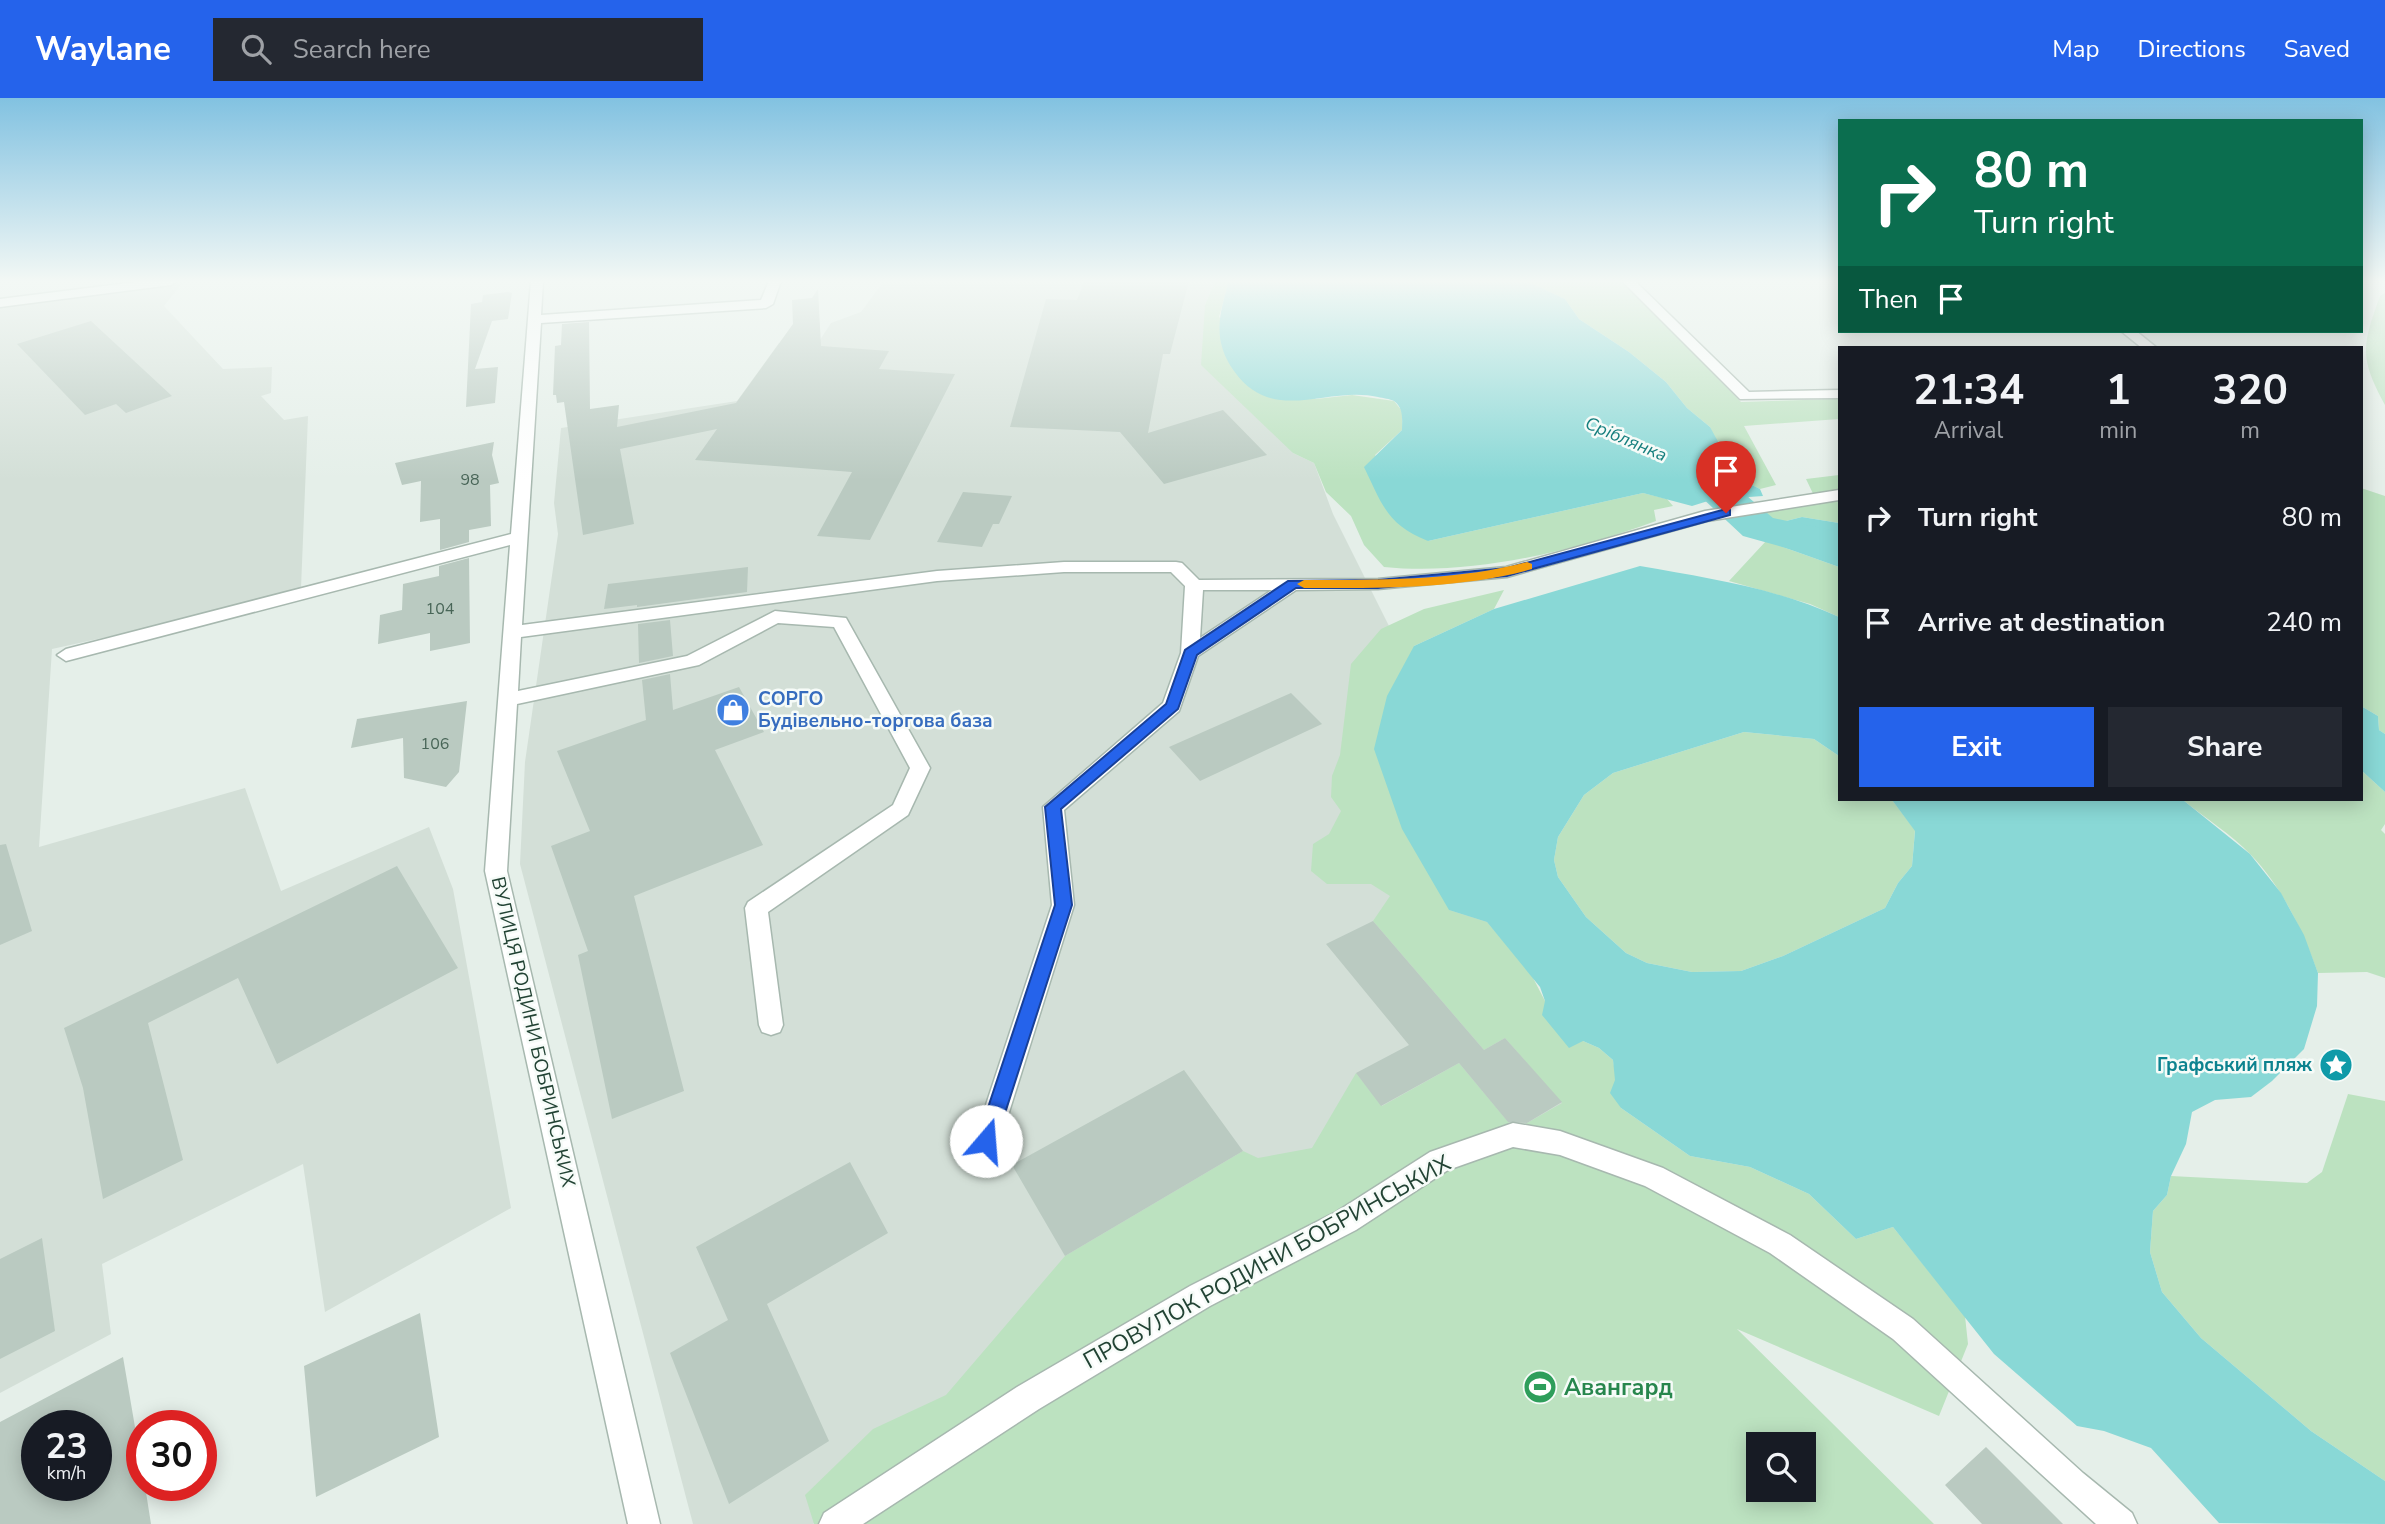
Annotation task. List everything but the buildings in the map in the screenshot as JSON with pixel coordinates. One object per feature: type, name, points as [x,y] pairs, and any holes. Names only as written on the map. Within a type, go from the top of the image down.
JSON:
[{"type":"street","name":"ВУЛИЦЯ РОДИНИ БОБРИНСЬКИХ","points":[[534,348],[496,871],[644,1524]]},
{"type":"street","points":[[1696,348],[1745,396],[1838,394]]},
{"type":"street","points":[[515,632],[975,573],[1065,567],[1176,567],[1194,585],[1378,584],[1507,572],[1705,516],[1838,495]]},
{"type":"street","points":[[66,655],[520,537]]},
{"type":"street","points":[[1190,653],[1293,584]]},
{"type":"street","points":[[986,1141],[1063,905],[1053,807],[1172,706],[1190,653],[1194,585]]},
{"type":"street","points":[[510,699],[692,661],[775,617],[840,622],[920,768],[901,810],[756,908],[771,1025]]},
{"type":"street","name":"ПРОВУЛОК РОДИНИ БОБРИНСЬКИХ","points":[[835,1524],[1028,1398],[1200,1296],[1346,1221],[1439,1161],[1513,1135],[1560,1143],[1654,1177],[1780,1244],[1903,1329],[2071,1484],[2121,1524]]},
{"type":"shaded area","points":[[0,348],[203,348],[223,369],[272,367],[271,393],[261,396],[284,420],[308,416],[301,588],[166,624],[52,649],[39,847],[245,788],[281,891],[429,827],[453,889],[511,1208],[325,1312],[303,1164],[102,1264],[111,1334],[0,1393]]},
{"type":"shaded area","points":[[776,348],[1230,348],[1293,453],[1314,463],[1333,514],[1393,634],[1591,1127],[1479,1122],[813,1524],[693,1524],[520,864],[525,762],[558,534],[554,503],[561,428],[737,401]]},
{"type":"green space","points":[[1202,348],[1255,348],[1316,399],[1352,395],[1394,401],[1402,411],[1402,430],[1375,455],[1428,541],[1643,493],[1667,499],[1673,506],[1654,510],[1656,521],[1591,542],[1522,559],[1452,568],[1384,567],[1364,545],[1351,516],[1326,492],[1314,463],[1293,453],[1201,365]]},
{"type":"green space","points":[[1622,348],[1687,348],[1741,402],[1838,399],[1838,419],[1744,426],[1776,485],[1760,489],[1736,477],[1717,458],[1710,427],[1687,408],[1666,382]]},
{"type":"green space","points":[[2366,348],[2385,348],[2385,405],[2371,375]]},
{"type":"green space","points":[[1838,475],[1838,523],[1802,517],[1778,523],[1760,520],[1761,509],[1818,504],[1806,479]]},
{"type":"green space","points":[[2363,489],[2385,496],[2385,734],[2379,730],[2378,716],[2363,707]]},
{"type":"green space","points":[[1766,541],[1838,567],[1838,617],[1810,604],[1729,581]]},
{"type":"green space","points":[[1504,590],[1494,609],[1414,646],[1449,910],[1487,922],[1531,974],[1545,1001],[1583,1041],[1599,1048],[1613,1060],[1621,1108],[1690,1156],[1750,1167],[1809,1194],[1856,1239],[1893,1227],[1965,1316],[1968,1344],[1939,1416],[1737,1329],[1934,1524],[814,1524],[805,1495],[873,1429],[946,1395],[1065,1256],[1243,1151],[1258,1158],[1312,1148],[1356,1073],[1382,1106],[1459,1063],[1515,1130],[1562,1103],[1505,1038],[1484,1050],[1373,921],[1390,896],[1371,884],[1327,884],[1311,871],[1313,844],[1329,834],[1341,811],[1331,797],[1332,776],[1340,755],[1351,664],[1381,629],[1424,609]]},
{"type":"green space","points":[[1744,732],[1814,739],[1838,755],[1838,801],[1893,801],[1915,830],[1912,866],[1898,883],[1885,908],[1783,956],[1741,971],[1692,972],[1647,963],[1626,953],[1586,917],[1558,877],[1554,860],[1558,837],[1584,795],[1613,773]]},
{"type":"green space","points":[[2363,772],[2385,792],[2385,824],[2381,830],[2385,834],[2385,978],[2367,972],[2318,973],[2290,910],[2273,881],[2235,840],[2184,801],[2363,801]]},
{"type":"green space","points":[[2348,1094],[2385,1101],[2385,1481],[2311,1431],[2201,1338],[2162,1292],[2150,1252],[2153,1211],[2167,1195],[2171,1176],[2307,1183],[2322,1172]]},
{"type":"water","points":[[1622,348],[1666,382],[1687,408],[1710,427],[1721,447],[1717,458],[1736,477],[1760,489],[1763,496],[1749,497],[1740,505],[1726,508],[1708,501],[1692,506],[1643,493],[1428,541],[1403,528],[1387,512],[1364,467],[1402,430],[1402,414],[1394,401],[1359,395],[1302,400],[1266,397],[1249,387],[1234,371],[1223,349]]},
{"type":"water","points":[[1802,517],[1838,523],[1838,567],[1766,541],[1760,520],[1778,523]]},
{"type":"water","points":[[1640,566],[1766,591],[1838,617],[1838,755],[1814,739],[1744,732],[1613,773],[1584,795],[1558,837],[1554,860],[1558,877],[1586,917],[1626,953],[1647,963],[1692,972],[1741,971],[1783,956],[1885,908],[1898,883],[1912,866],[1915,831],[1893,801],[2184,801],[2250,854],[2281,893],[2304,935],[2318,973],[2317,1006],[2304,1049],[2272,1081],[2251,1097],[2215,1100],[2192,1112],[2186,1144],[2171,1176],[2167,1195],[2153,1211],[2150,1252],[2162,1292],[2201,1338],[2311,1431],[2385,1481],[2385,1524],[2219,1523],[2151,1448],[2104,1431],[2077,1426],[1994,1354],[1893,1227],[1856,1239],[1809,1194],[1750,1167],[1690,1156],[1621,1108],[1610,1093],[1615,1080],[1613,1060],[1599,1048],[1583,1041],[1569,1048],[1542,1015],[1545,1001],[1540,987],[1487,922],[1449,910],[1402,829],[1374,749],[1387,696],[1414,646],[1494,609]]},
{"type":"water","points":[[2363,707],[2378,716],[2379,730],[2385,734],[2385,792],[2363,772]]},
{"type":"waterway","name":"Сріблянка","points":[[1689,467],[1758,527],[1808,541],[1838,545]]},
{"type":"slow traffic","points":[[1304,584],[1378,584],[1507,572],[1527,566]]},
{"type":"place","name":"СОРГО Будівельно-торгова база","points":[[733,710]]},
{"type":"place","name":"Графський пляж","points":[[2336,1065]]},
{"type":"place","name":"Авангард","points":[[1540,1387]]},
{"type":"route","points":[[986,1141],[1063,905],[1053,807],[1172,706],[1190,653],[1293,584],[1378,584],[1507,572],[1623,538],[1726,513]]}]
